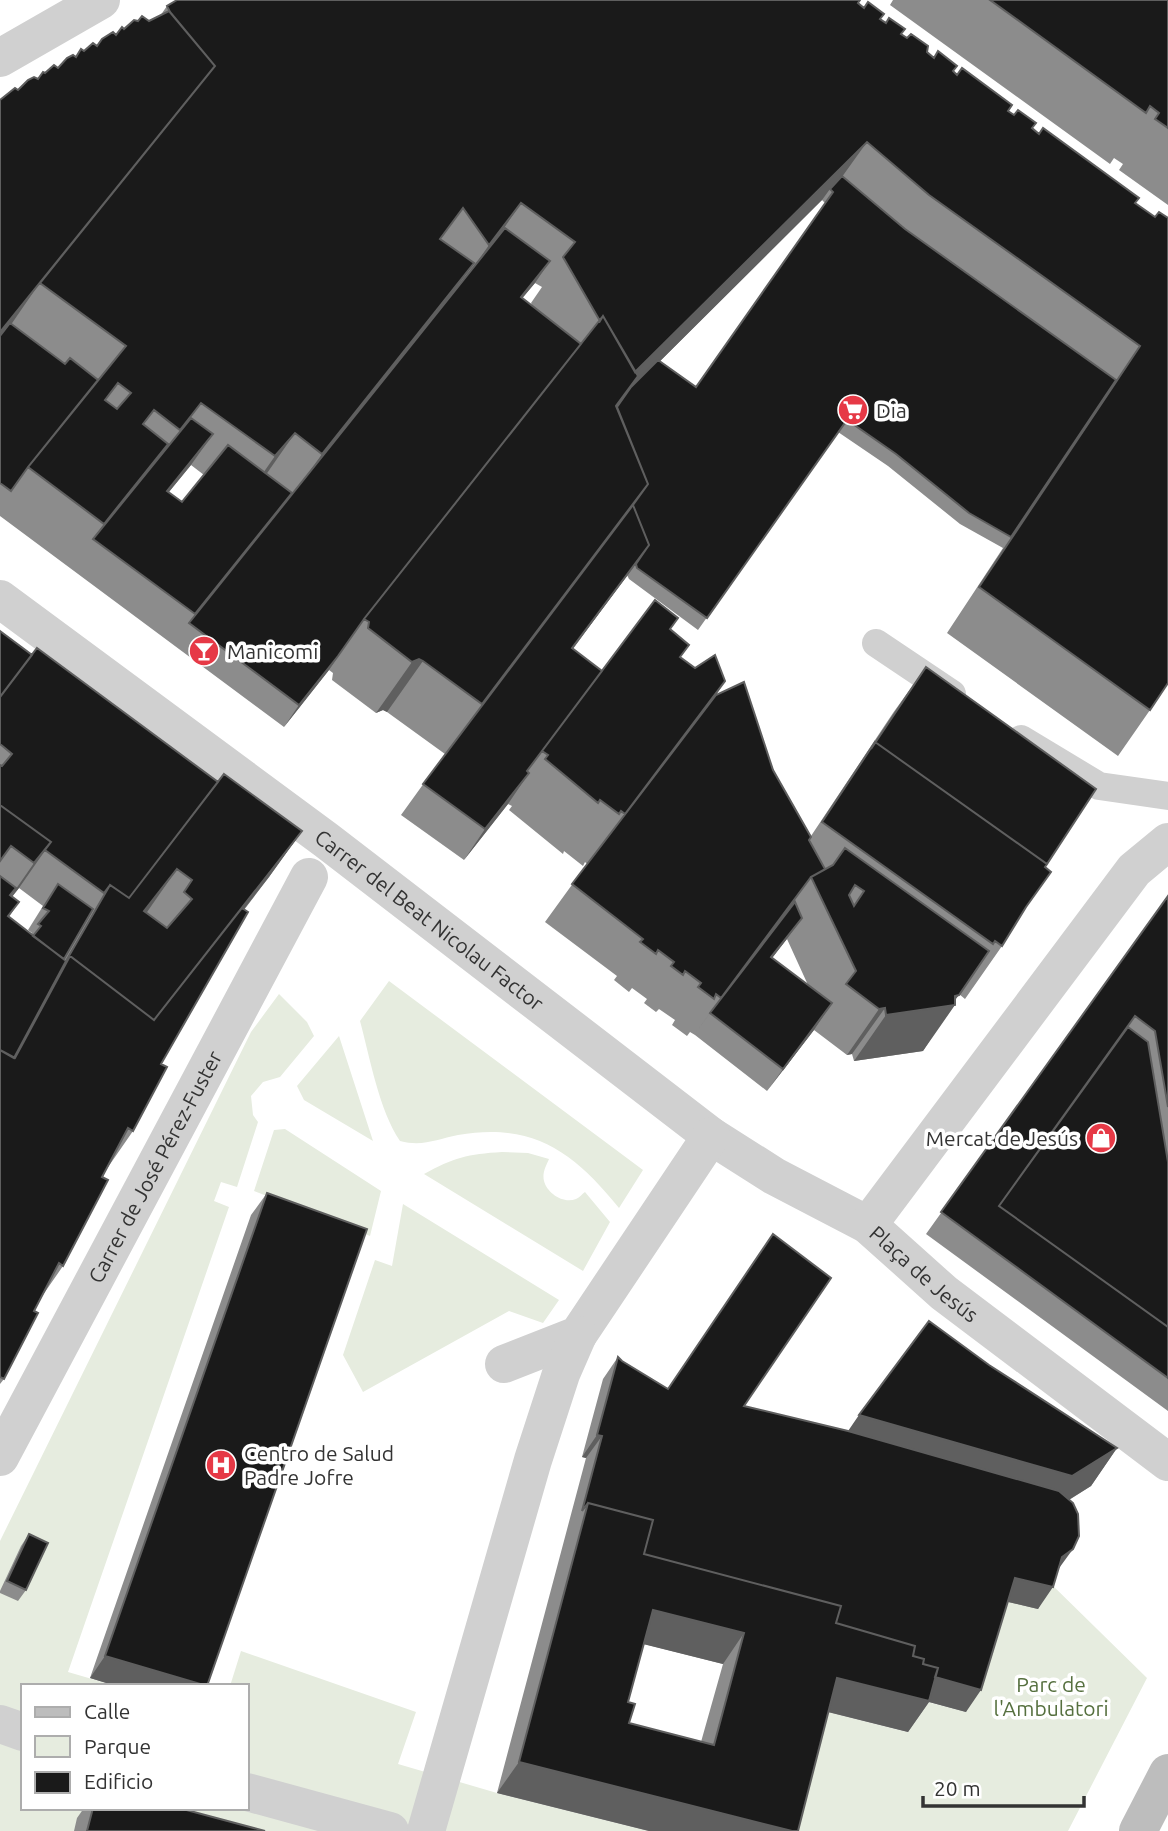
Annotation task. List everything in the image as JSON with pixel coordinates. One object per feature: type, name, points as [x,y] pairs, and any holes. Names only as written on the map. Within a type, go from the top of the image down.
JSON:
[{"type":"main road","points":[[1138,1831],[1168,1773]]},
{"type":"street","points":[[0,58],[101,0]]},
{"type":"street","name":"Carrer del Beat Nicolau Factor","points":[[0,599],[326,840],[711,1136],[774,1176],[868,1225]]},
{"type":"street","name":"Plaça de Jesús","points":[[1168,842],[1134,870],[868,1225],[944,1293],[1168,1462]]},
{"type":"street","name":"Carrer de José Pérez-Fuster","points":[[0,1457],[309,877]]},
{"type":"street","points":[[426,1831],[533,1460],[561,1374],[578,1335],[711,1136]]},
{"type":"street","points":[[504,1364],[578,1335]]},
{"type":"street","points":[[0,1724],[21,1731]]},
{"type":"street","points":[[248,1793],[390,1831]]},
{"type":"lane","points":[[876,643],[989,718],[1099,786],[1168,796]]},
{"type":"green space","points":[[389,981],[643,1170],[619,1208],[585,1171],[568,1157],[530,1138],[485,1132],[423,1143],[400,1141],[381,1099],[360,1021]]},
{"type":"green space","points":[[279,994],[307,1022],[314,1036],[280,1077],[263,1082],[251,1096],[253,1115],[258,1122],[237,1187],[221,1182],[214,1201],[229,1207],[68,1672],[109,1684],[21,1684],[21,1810],[248,1810],[248,1684],[231,1684],[241,1651],[416,1712],[398,1764],[497,1793],[649,1831],[0,1831],[0,1541],[251,1032]]},
{"type":"green space","points":[[339,1036],[373,1141],[304,1100],[297,1086]]},
{"type":"green space","points":[[285,1129],[381,1191],[370,1236],[254,1191],[274,1130]]},
{"type":"green space","points":[[502,1152],[528,1153],[549,1159],[544,1178],[552,1193],[561,1199],[571,1200],[585,1192],[610,1222],[583,1271],[424,1174],[461,1158]]},
{"type":"green space","points":[[403,1204],[559,1300],[543,1323],[509,1311],[363,1392],[343,1355],[375,1260],[392,1266]]},
{"type":"green space","name":"Parc de l'Ambulatori","points":[[1046,1579],[1147,1678],[1068,1831],[784,1831],[816,1709],[907,1732],[916,1699],[966,1712],[1000,1600]]},
{"type":"building","points":[[177,0],[860,0],[858,3],[864,8],[868,2],[884,14],[880,19],[886,23],[889,18],[905,29],[901,34],[907,38],[911,34],[928,46],[927,52],[934,58],[938,51],[957,66],[953,71],[957,75],[962,68],[1012,105],[1008,111],[1014,115],[1018,110],[1036,123],[1032,128],[1039,134],[1043,128],[1139,198],[1135,203],[1155,217],[1159,212],[1168,218],[1168,683],[1150,710],[979,587],[1140,346],[929,195],[867,142],[635,372],[603,316],[600,321],[563,257],[575,242],[521,203],[489,245],[463,208],[440,239],[474,263],[322,454],[295,433],[275,456],[201,403],[180,430],[154,410],[143,424],[168,444],[104,524],[28,467],[126,346],[40,283],[215,66],[167,6]],"holes":[[[118,383],[131,393],[117,409],[105,400]]]},
{"type":"building","points":[[990,0],[1168,0],[1168,128],[1155,119],[1159,113],[1150,106],[1146,113]]},
{"type":"building","points":[[169,11],[215,66],[0,332],[0,100],[15,88],[18,90],[28,80],[34,77],[38,79],[54,65],[58,68],[67,58],[73,55],[76,57],[81,49],[84,51],[93,43],[97,46],[113,32],[116,35],[122,27],[124,29],[134,20],[138,21],[142,16],[149,21]]},
{"type":"building","name":"Dia","points":[[842,176],[905,229],[1116,380],[1011,537],[969,513],[896,454],[847,420],[707,618],[637,568],[636,564],[649,545],[633,505],[648,484],[617,407],[631,387],[658,360],[696,387],[833,192],[830,189]]},
{"type":"building","points":[[505,228],[550,261],[521,297],[581,344],[299,705],[189,623]]},
{"type":"building","points":[[603,316],[638,376],[616,406],[648,484],[482,704],[423,661],[419,659],[412,662],[368,628],[369,622],[364,619]]},
{"type":"building","points":[[10,323],[65,364],[70,358],[98,380],[11,491],[0,483],[0,336]]},
{"type":"building","points":[[191,418],[213,434],[167,491],[182,502],[228,445],[292,493],[195,614],[93,539]]},
{"type":"building","points":[[633,505],[649,545],[572,648],[602,671],[485,829],[423,784]]},
{"type":"building","points":[[655,600],[678,618],[670,629],[689,645],[680,657],[695,668],[715,655],[725,681],[625,814],[621,811],[619,814],[600,800],[598,803],[545,759],[548,755],[542,751]]},
{"type":"building","points":[[0,631],[32,655],[0,697]]},
{"type":"building","points":[[37,648],[218,782],[129,898],[110,885],[104,893],[45,850],[51,842],[0,805],[0,765],[12,754],[0,744],[0,697]]},
{"type":"building","points":[[926,667],[1096,789],[1047,864],[875,742]]},
{"type":"building","points":[[744,682],[773,770],[811,837],[809,840],[825,869],[811,877],[721,998],[716,994],[714,999],[698,987],[701,983],[685,971],[683,975],[671,966],[674,962],[658,950],[656,954],[640,942],[643,939],[572,884],[716,695]]},
{"type":"building","points":[[875,742],[1047,864],[1045,867],[1051,872],[1002,946],[995,941],[993,944],[822,822]]},
{"type":"building","points":[[224,774],[302,831],[154,1020],[70,956],[66,961],[110,885],[129,898]],"holes":[[[177,869],[192,880],[184,892],[192,899],[167,928],[144,911]]]},
{"type":"building","points":[[0,805],[51,842],[34,863],[11,846],[0,861]]},
{"type":"building","points":[[845,848],[989,951],[959,995],[955,996],[955,1005],[886,1015],[885,1008],[879,1009],[846,984],[856,971],[811,877],[833,865]],"holes":[[[855,885],[864,891],[854,906],[849,895]]]},
{"type":"building","points":[[0,876],[16,888],[10,895],[19,902],[8,916],[66,961],[14,1058],[0,1050]]},
{"type":"building","points":[[58,884],[93,909],[64,959],[33,936],[41,926],[38,924],[49,911],[43,908]]},
{"type":"building","points":[[1168,896],[1168,1107],[1155,1031],[1135,1016],[999,1206],[1168,1327],[1168,1378],[941,1212]]},
{"type":"building","points":[[795,902],[802,918],[771,957],[832,1003],[783,1069],[710,1013]]},
{"type":"building","points":[[242,908],[248,912],[161,1064],[167,1067],[133,1131],[128,1128],[102,1177],[108,1180],[63,1266],[59,1263],[34,1311],[38,1313],[4,1379],[0,1377],[0,1050],[15,1058],[70,956],[154,1020]]},
{"type":"building","name":"Mercat de Jesús","points":[[1128,1027],[1148,1042],[1168,1162],[1168,1327],[999,1206]]},
{"type":"building","name":"Centro de Salud Padre Jofre","points":[[267,1193],[367,1229],[208,1684],[105,1656]]},
{"type":"building","points":[[773,1234],[831,1278],[744,1406],[848,1431],[1059,1491],[1073,1503],[1078,1514],[1079,1536],[1073,1549],[1062,1557],[1053,1587],[1015,1578],[981,1690],[935,1677],[938,1668],[923,1664],[924,1659],[913,1656],[915,1646],[836,1623],[841,1606],[644,1554],[653,1520],[588,1503],[582,1511],[602,1436],[597,1435],[618,1357],[668,1389]]},
{"type":"building","points":[[929,1321],[989,1365],[1117,1448],[1072,1476],[859,1415]]},
{"type":"building","points":[[588,1503],[653,1520],[644,1554],[841,1606],[836,1623],[915,1646],[913,1656],[924,1659],[923,1664],[938,1668],[929,1701],[837,1678],[798,1831],[519,1762]],"holes":[[[653,1610],[744,1633],[714,1745],[629,1723],[635,1704],[628,1702]]]},
{"type":"building","points":[[29,1534],[48,1543],[26,1590],[7,1581]]},
{"type":"building","points":[[92,1810],[186,1810],[265,1831],[87,1831]]},
{"type":"place","name":"Dia","points":[[853,410]]},
{"type":"place","name":"Manicomi","points":[[204,651]]},
{"type":"place","name":"Mercat de Jesús","points":[[1101,1138]]},
{"type":"place","name":"Centro de Salud Padre Jofre","points":[[221,1465]]}]
